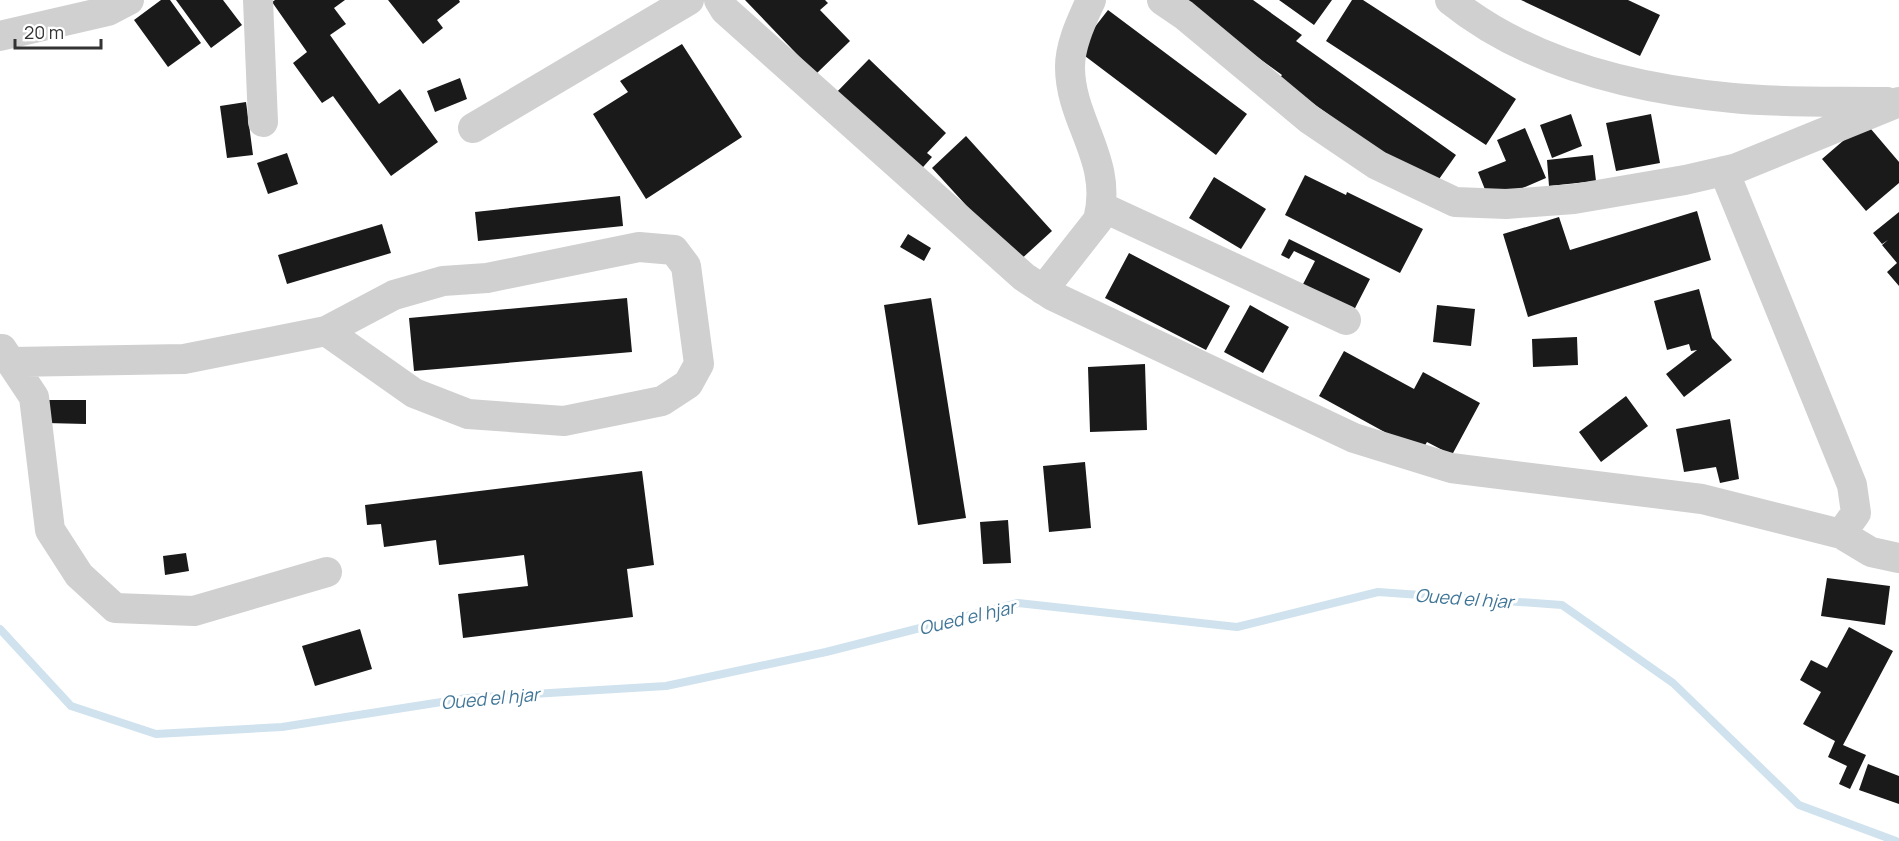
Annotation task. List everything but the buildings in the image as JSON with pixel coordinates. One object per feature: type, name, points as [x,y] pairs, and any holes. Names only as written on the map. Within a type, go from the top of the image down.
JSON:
[{"type":"street","points":[[0,36],[108,11],[129,0]]},
{"type":"street","points":[[258,0],[263,122]]},
{"type":"street","points":[[473,128],[689,0]]},
{"type":"street","points":[[719,0],[725,10],[742,26],[1024,277],[1043,290],[1354,438],[1451,468],[1702,499],[1840,534],[1871,552],[1899,558]]},
{"type":"street","points":[[1043,290],[1098,220],[1102,207],[1100,168],[1076,101],[1070,66],[1078,29],[1091,0]]},
{"type":"street","points":[[1162,0],[1184,15],[1309,119],[1377,165],[1455,202],[1506,204],[1574,199],[1724,171],[1899,102]]},
{"type":"street","points":[[1450,0],[1479,24],[1550,58],[1641,85],[1734,98],[1899,102]]},
{"type":"street","points":[[1724,171],[1852,485],[1856,513],[1840,534]]},
{"type":"street","points":[[1102,207],[1346,320]]},
{"type":"street","points":[[6,354],[184,359],[326,331],[394,295],[443,281],[487,278],[639,247],[674,250],[686,266],[699,364],[688,384],[662,401],[564,421],[468,414],[414,393],[326,331]]},
{"type":"street","points":[[6,354],[34,397],[50,530],[79,575],[115,608],[194,611],[327,572]]},
{"type":"waterway","name":"Oued el hjar","points":[[0,629],[71,706],[156,734],[282,727],[467,698],[666,686],[826,652],[1018,603],[1237,627],[1378,592],[1562,605],[1673,683],[1799,805],[1896,841]]}]
